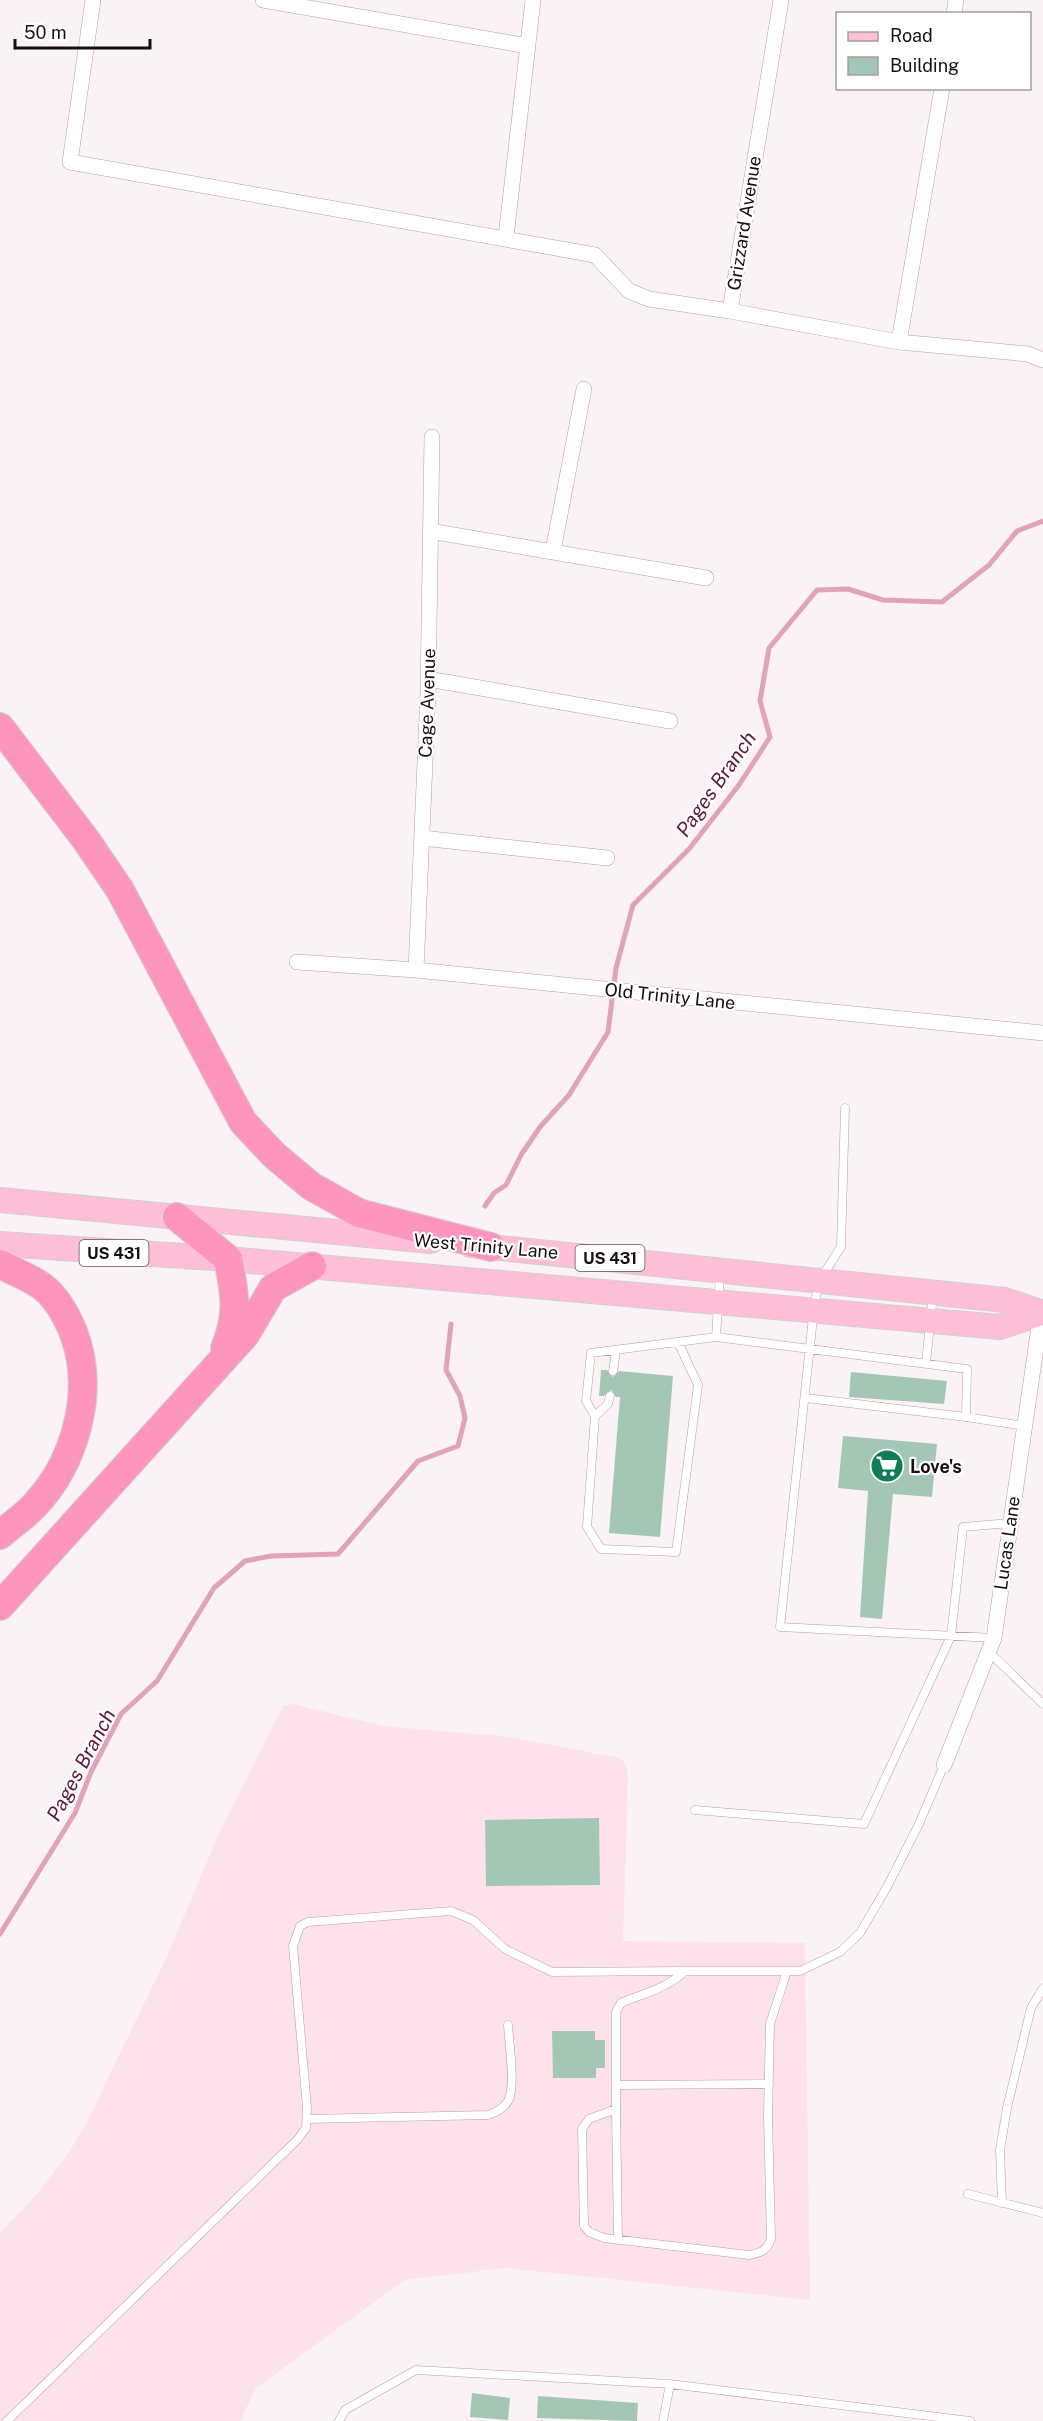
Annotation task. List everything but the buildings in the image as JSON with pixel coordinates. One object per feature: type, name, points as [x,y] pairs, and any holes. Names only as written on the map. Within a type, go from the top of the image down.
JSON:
[{"type":"highway","points":[[0,727],[86,840],[120,890],[243,1122],[274,1155],[311,1186],[359,1213],[491,1247]]},
{"type":"highway","points":[[177,1217],[228,1259],[236,1306],[232,1330],[220,1362]]},
{"type":"highway","points":[[0,1264],[46,1289],[67,1317],[81,1353],[83,1390],[79,1425],[65,1461],[36,1504],[0,1535]]},
{"type":"highway","points":[[0,1606],[245,1335],[273,1288],[312,1266]]},
{"type":"main road","name":"West Trinity Lane","points":[[0,1200],[491,1247],[1005,1300],[1042,1313]]},
{"type":"main road","name":"West Trinity Lane","points":[[0,1244],[228,1259],[814,1308],[1000,1327],[1042,1313]]},
{"type":"street","points":[[93,0],[70,162],[506,237],[595,255],[629,291],[649,299],[730,310]]},
{"type":"street","points":[[263,0],[528,46]]},
{"type":"street","points":[[506,237],[533,0]]},
{"type":"street","name":"Grizzard Avenue","points":[[781,0],[730,310],[899,342],[1028,354],[1043,360]]},
{"type":"street","points":[[899,342],[942,90]]},
{"type":"street","points":[[553,551],[584,389]]},
{"type":"street","name":"Cage Avenue","points":[[416,970],[428,679],[432,436]]},
{"type":"street","points":[[430,531],[706,578]]},
{"type":"street","points":[[428,679],[670,721]]},
{"type":"street","points":[[422,838],[607,858]]},
{"type":"street","name":"Old Trinity Lane","points":[[297,962],[416,970],[1043,1033]]},
{"type":"street","name":"Lucas Lane","points":[[944,1765],[991,1645],[1042,1313]]},
{"type":"lane","points":[[845,1108],[841,1248],[819,1281],[814,1308],[780,1627],[951,1635],[991,1645],[1043,1704]]},
{"type":"lane","points":[[716,1337],[721,1270]]},
{"type":"lane","points":[[926,1363],[933,1293]]},
{"type":"lane","points":[[678,1342],[698,1385],[676,1552],[601,1549],[587,1527],[595,1416],[586,1401],[591,1353],[716,1337],[967,1369],[966,1417]]},
{"type":"lane","points":[[613,1371],[616,1351]]},
{"type":"lane","points":[[595,1416],[608,1404],[610,1396]]},
{"type":"lane","points":[[806,1398],[1024,1426]]},
{"type":"lane","points":[[695,1809],[864,1824],[951,1635],[963,1527],[1010,1523]]},
{"type":"lane","points":[[7,2421],[298,2139],[306,2128],[292,1946],[300,1926],[308,1922],[452,1911],[473,1920],[505,1949],[552,1972],[800,1971],[840,1952],[860,1933],[919,1824],[944,1765]]},
{"type":"lane","points":[[618,2240],[616,2012],[621,2003],[673,1983],[685,1971]]},
{"type":"lane","points":[[616,2109],[589,2119],[582,2129],[585,2226],[589,2232],[618,2240],[749,2254],[761,2253],[769,2246],[771,2238],[770,2024],[787,1971]]},
{"type":"lane","points":[[1002,2203],[1000,2150],[1007,2108],[1031,2008],[1043,1988]]},
{"type":"lane","points":[[307,2119],[488,2115],[501,2109],[509,2099],[511,2085],[508,2025]]},
{"type":"lane","points":[[617,2085],[769,2084]]},
{"type":"lane","points":[[968,2194],[1043,2213]]},
{"type":"lane","points":[[339,2421],[345,2410],[416,2370],[670,2384],[970,2421]]},
{"type":"lane","points":[[663,2421],[670,2384]]},
{"type":"shaded area","points":[[293,1704],[383,1726],[510,1737],[620,1758],[625,1763],[628,1773],[623,1941],[805,1943],[810,2300],[506,2268],[405,2280],[256,2388],[240,2421],[0,2421],[0,2233],[35,2196],[68,2154],[86,2124],[167,1956],[221,1829],[283,1706]]},
{"type":"waterway","name":"Pages Branch","points":[[485,1206],[494,1193],[506,1185],[521,1155],[540,1127],[569,1095],[608,1032],[616,968],[633,905],[689,849],[739,785],[770,737],[760,701],[769,648],[817,590],[848,589],[883,600],[942,602],[989,565],[1017,531],[1043,521]]},
{"type":"waterway","name":"Pages Branch","points":[[0,1934],[75,1813],[91,1772],[121,1714],[157,1681],[214,1588],[245,1561],[271,1556],[338,1554],[418,1461],[458,1446],[465,1418],[460,1396],[446,1370],[451,1324]]},
{"type":"place","name":"Love's","points":[[887,1466]]}]
